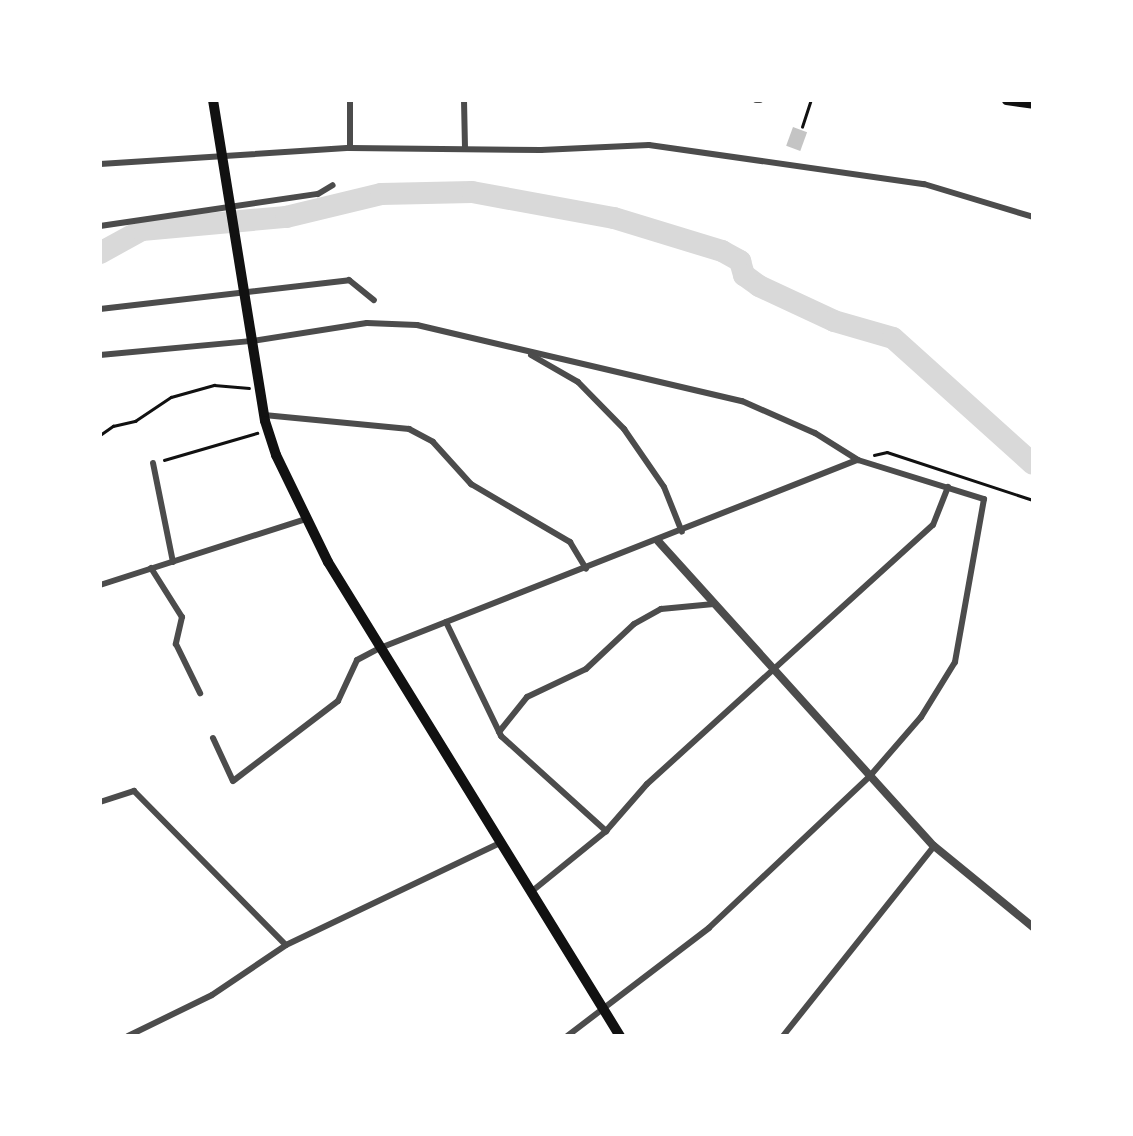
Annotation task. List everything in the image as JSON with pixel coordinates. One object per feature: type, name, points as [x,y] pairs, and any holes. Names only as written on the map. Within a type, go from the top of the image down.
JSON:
[{"type":"main road","points":[[213,100],[264,415],[305,519],[380,648],[620,1036]]},
{"type":"main road","points":[[1006,100],[1033,104]]},
{"type":"street","points":[[350,100],[350,148]]},
{"type":"street","points":[[464,100],[465,148]]},
{"type":"street","points":[[100,164],[350,148],[688,148],[924,184],[1033,217]]},
{"type":"street","points":[[100,226],[318,194],[334,185]]},
{"type":"street","points":[[100,308],[349,280],[374,300]]},
{"type":"street","points":[[100,355],[367,323],[417,325],[742,401],[815,432],[858,460],[984,499],[955,662],[921,717],[869,777],[709,928],[567,1036]]},
{"type":"street","points":[[526,352],[578,382],[624,429],[664,487],[682,532]]},
{"type":"street","points":[[264,415],[409,429],[433,442],[471,484],[570,542],[586,570]]},
{"type":"street","points":[[213,738],[233,780],[338,701],[357,660],[380,648],[858,460]]},
{"type":"street","points":[[153,463],[172,562]]},
{"type":"street","points":[[531,892],[606,831],[647,784],[932,525],[948,487]]},
{"type":"street","points":[[100,585],[305,519]]},
{"type":"street","points":[[658,541],[934,846],[1033,928]]},
{"type":"street","points":[[152,568],[182,617],[176,644],[200,694]]},
{"type":"street","points":[[499,732],[527,696],[586,669],[634,624],[661,609],[714,604]]},
{"type":"street","points":[[446,622],[499,732],[606,831]]},
{"type":"street","points":[[100,802],[134,791],[286,945]]},
{"type":"street","points":[[128,1036],[212,994],[286,945],[500,843]]},
{"type":"street","points":[[783,1036],[934,846]]},
{"type":"path","points":[[802,127],[811,100]]},
{"type":"path","points":[[100,435],[112,426],[134,421],[171,396],[214,385],[259,387]]},
{"type":"path","points":[[153,463],[268,430]]},
{"type":"path","points":[[858,460],[887,452],[1033,500]]},
{"type":"building","points":[[793,127],[807,132],[800,151],[786,146]]},
{"type":"waterway","points":[[100,253],[142,230],[286,217],[381,194],[472,192],[614,218],[722,251],[740,261],[744,275],[759,286],[834,321],[893,338],[1033,464]]}]
